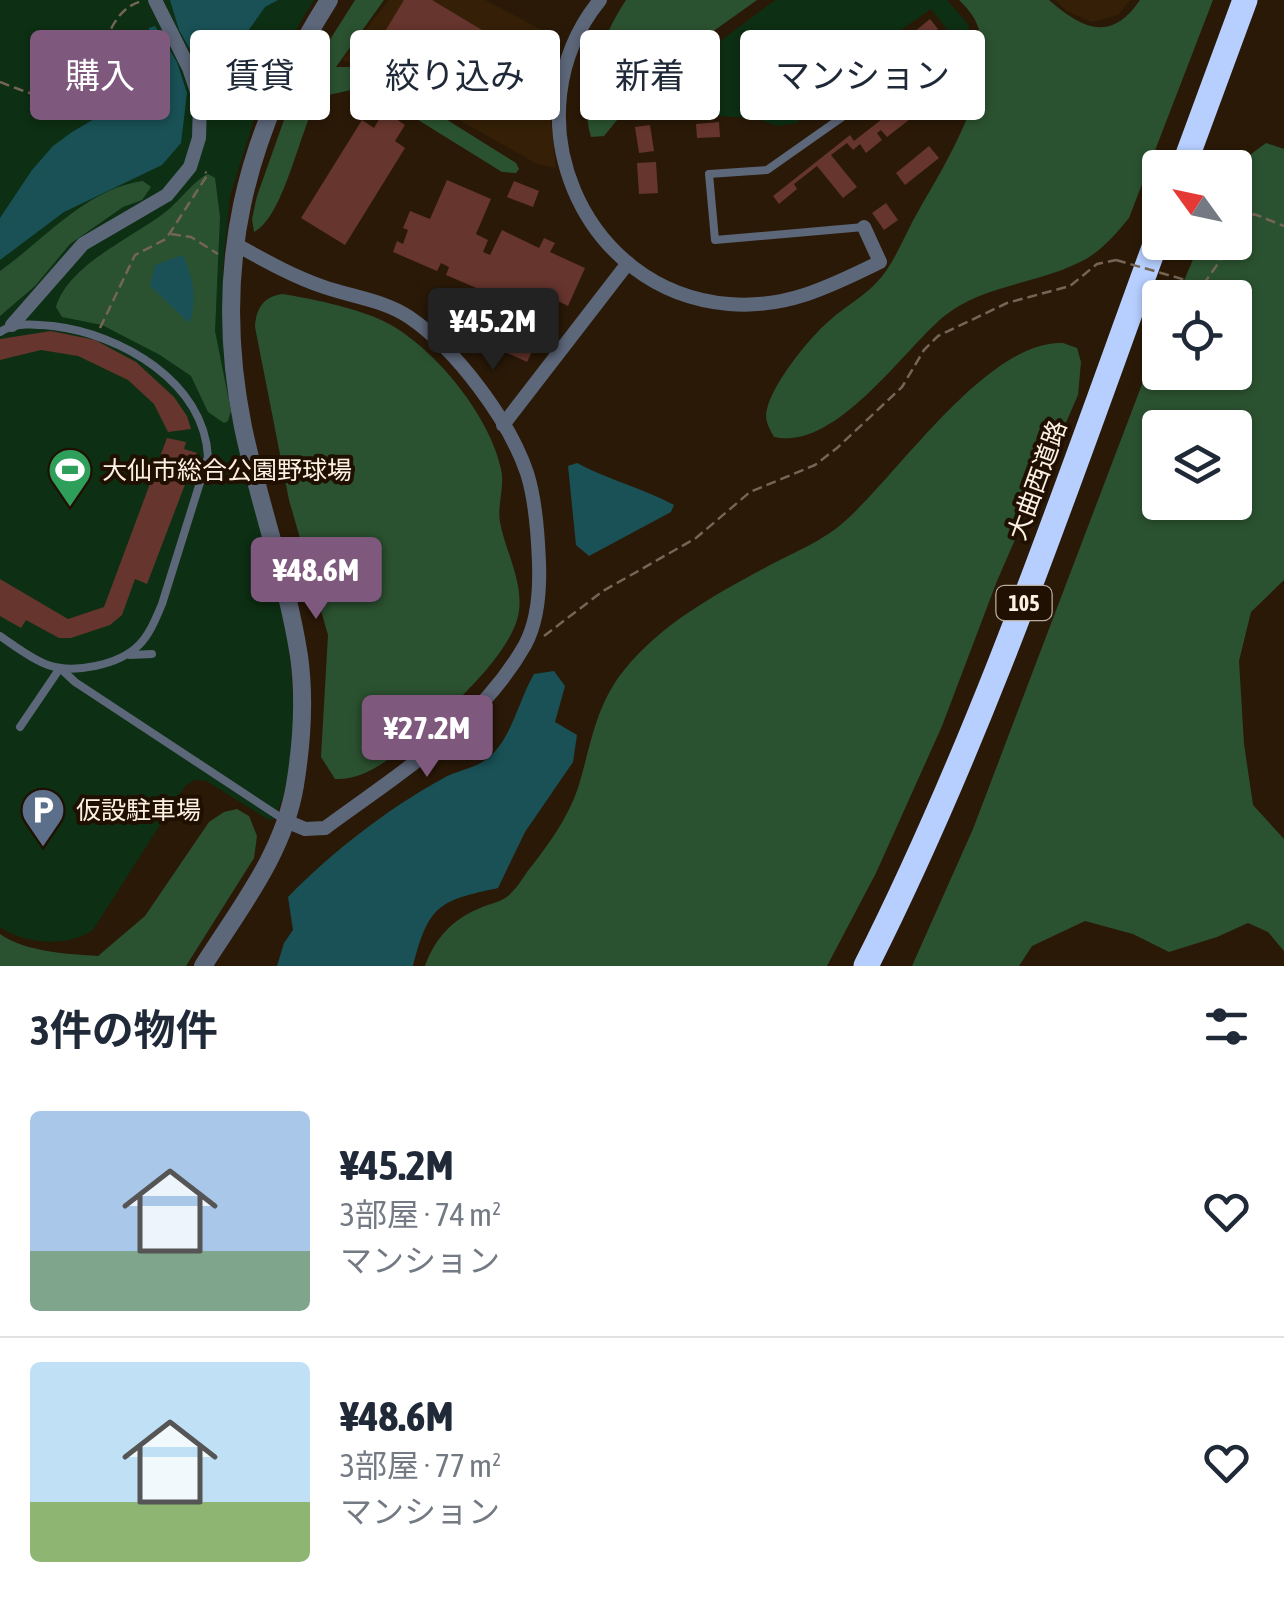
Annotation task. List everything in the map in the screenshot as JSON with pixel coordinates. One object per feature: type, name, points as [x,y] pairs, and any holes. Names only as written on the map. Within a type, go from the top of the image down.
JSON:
[{"type":"highway","points":[[1190,150],[1244,0]]},
{"type":"highway","name":"大曲西道路","points":[[866,966],[913,874],[964,756],[1149,260]]},
{"type":"street","points":[[6,328],[83,244],[167,195],[191,163],[199,138],[200,102],[189,68],[152,0]]},
{"type":"street","points":[[203,966],[269,863],[295,788],[303,716],[299,656],[243,427],[234,369],[234,266],[241,204],[254,151],[274,98],[329,0]]},
{"type":"street","points":[[600,0],[573,46],[563,82],[559,116],[562,154],[570,188],[587,220],[628,263],[695,298],[762,305],[814,294],[880,262],[864,227]]},
{"type":"street","points":[[236,244],[289,274],[384,303],[411,319],[444,348],[503,425],[527,474],[538,546],[540,584],[535,618],[526,642],[478,710],[429,752],[325,828],[305,829],[286,822]]},
{"type":"street","points":[[503,425],[628,263]]},
{"type":"lane","points":[[838,120],[767,170],[709,174],[716,240],[864,227]]},
{"type":"lane","points":[[6,328],[62,327],[118,344],[157,368],[193,408],[208,441],[203,477],[162,604],[154,624],[138,646],[125,655]]},
{"type":"lane","points":[[0,636],[44,664],[60,668],[94,665],[125,655],[152,654]]},
{"type":"lane","points":[[60,668],[75,682],[286,822]]},
{"type":"lane","points":[[20,726],[60,668]]},
{"type":"path","points":[[0,82],[54,96],[76,88],[93,73],[116,18],[125,7],[152,0]]},
{"type":"path","points":[[97,335],[135,255],[169,234],[208,174],[191,163]]},
{"type":"path","points":[[1252,217],[1254,214],[1284,226]]},
{"type":"path","points":[[169,234],[198,240],[234,266]]},
{"type":"path","points":[[526,642],[544,636],[632,573],[675,553],[750,492],[815,464],[837,448],[902,387],[924,350],[938,336],[1007,303],[1070,286],[1097,264],[1116,260],[1202,286],[1220,260]]},
{"type":"shaded area","points":[[389,0],[485,0],[542,30],[366,30]]},
{"type":"shaded area","points":[[1055,0],[1130,0],[1118,15],[1092,22],[1067,11]]},
{"type":"shaded area","points":[[459,120],[551,120],[556,168],[537,164]]},
{"type":"green space","points":[[0,0],[314,0],[296,30],[190,30],[190,120],[254,120],[230,196],[223,269],[224,349],[237,430],[290,655],[292,752],[283,798],[274,819],[269,820],[206,781],[195,780],[185,786],[93,930],[71,940],[46,942],[0,927]]},
{"type":"green space","points":[[355,0],[384,0],[363,30],[350,30],[350,47],[336,67],[350,67],[350,90],[330,95],[330,40]]},
{"type":"green space","points":[[626,0],[757,0],[715,30],[609,30]]},
{"type":"green space","points":[[775,0],[947,0],[969,25],[968,30],[948,30],[931,9],[901,30],[740,30],[740,118],[720,116],[720,41]]},
{"type":"green space","points":[[959,0],[1049,0],[1085,24],[1107,27],[1129,14],[1140,0],[1213,0],[1155,150],[1142,150],[1142,184],[1129,218],[1106,244],[1061,270],[974,298],[958,307],[843,415],[797,437],[774,437],[766,413],[776,387],[821,329],[880,279],[967,120],[985,120],[985,30],[978,30]]},
{"type":"green space","points":[[284,120],[309,120],[275,208],[254,232],[252,219]]},
{"type":"green space","points":[[418,120],[447,120],[516,163],[519,169],[516,173],[502,172]]},
{"type":"green space","points":[[617,120],[604,136],[591,137],[588,121]]},
{"type":"green space","points":[[760,120],[799,120],[797,123],[778,126]]},
{"type":"green space","points":[[1266,143],[1284,149],[1284,580],[1251,612],[1239,661],[1244,744],[1253,805],[1284,839],[1284,951],[1268,932],[1248,923],[1169,952],[1133,934],[1085,921],[1032,946],[1019,966],[912,966],[973,829],[1142,384],[1142,390],[1252,390],[1252,280],[1184,280],[1193,260],[1252,260],[1252,153]]},
{"type":"green space","points":[[208,174],[215,178],[220,217],[215,331],[231,411],[224,423],[208,412],[191,376],[102,325],[62,317],[56,307],[63,291],[88,264],[168,210]]},
{"type":"green space","points":[[143,181],[151,187],[142,200],[123,207],[70,244],[35,286],[0,316],[0,271],[85,204]]},
{"type":"green space","points":[[283,294],[379,319],[418,344],[455,382],[495,448],[502,476],[500,522],[520,600],[515,627],[479,678],[391,757],[370,771],[347,778],[335,779],[321,757],[328,635],[289,500],[255,327],[262,304]]},
{"type":"green space","points":[[1063,343],[1077,348],[1081,362],[1078,395],[997,581],[942,726],[876,873],[827,966],[425,966],[434,947],[453,924],[508,896],[549,842],[574,799],[607,697],[640,652],[693,609],[836,528],[866,501],[945,414],[1004,363],[1034,348]]},
{"type":"green space","points":[[237,809],[249,816],[257,836],[254,858],[186,966],[0,966],[0,934],[34,948],[98,956],[145,916],[209,822]]},
{"type":"water","points":[[170,0],[278,0],[265,7],[249,30],[190,30],[190,49]]},
{"type":"water","points":[[170,51],[187,93],[181,143],[162,165],[64,212],[0,260],[0,218],[32,170],[72,132],[93,120],[170,120]]},
{"type":"water","points":[[183,255],[193,288],[189,323],[150,286],[155,265]]},
{"type":"water","points":[[577,463],[674,505],[671,512],[589,556],[576,545],[568,466]]},
{"type":"water","points":[[554,671],[565,686],[555,722],[577,735],[573,762],[525,832],[498,888],[462,897],[439,909],[425,930],[413,966],[277,966],[293,930],[288,897],[381,818],[421,791],[479,764],[493,753],[507,733],[534,674]]},
{"type":"building","points":[[404,0],[432,0],[482,30],[386,30]]},
{"type":"building","points":[[930,19],[938,29],[937,30],[916,30]]},
{"type":"building","points":[[362,120],[374,128],[379,120],[398,120],[405,125],[395,141],[405,148],[345,245],[301,218]]},
{"type":"building","points":[[881,120],[909,120],[887,137],[881,130],[877,133],[882,140],[866,153],[860,144],[853,150],[847,143],[831,155],[857,187],[843,198],[817,166],[794,184],[797,189],[779,204],[773,196],[850,135],[854,141]]},
{"type":"building","points":[[719,122],[720,137],[697,138],[696,124]]},
{"type":"building","points":[[650,125],[654,151],[639,153],[635,127]]},
{"type":"building","points":[[929,146],[939,158],[905,185],[896,173]]},
{"type":"building","points":[[656,162],[658,193],[639,194],[637,163]]},
{"type":"building","points":[[447,180],[491,199],[476,234],[488,240],[483,252],[490,255],[502,230],[539,248],[544,238],[555,243],[550,252],[585,268],[568,306],[556,300],[527,362],[468,335],[470,332],[458,326],[470,302],[481,307],[488,293],[446,275],[449,267],[441,263],[437,271],[393,252],[397,241],[403,244],[408,230],[403,228],[410,211],[430,219]]},
{"type":"building","points":[[514,181],[539,191],[533,207],[507,197]]},
{"type":"building","points":[[886,203],[898,220],[884,230],[872,213]]},
{"type":"building","points":[[51,331],[95,340],[136,362],[174,397],[191,429],[168,432],[154,404],[128,380],[78,356],[41,350],[0,360],[0,339]]},
{"type":"building","points":[[167,438],[186,442],[184,449],[197,453],[147,584],[135,579],[122,615],[110,625],[71,638],[59,638],[26,620],[21,628],[0,616],[0,579],[68,619],[104,607]]},
{"type":"place","name":"大仙市総合公園野球場","points":[[70,508]]},
{"type":"place","name":"仮設駐車場","points":[[43,848]]}]
